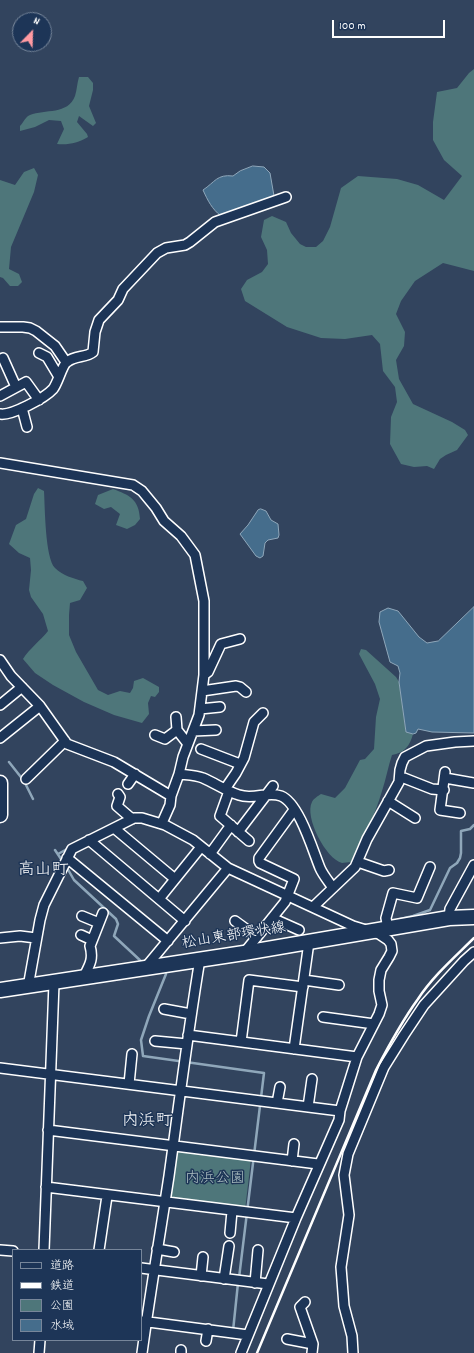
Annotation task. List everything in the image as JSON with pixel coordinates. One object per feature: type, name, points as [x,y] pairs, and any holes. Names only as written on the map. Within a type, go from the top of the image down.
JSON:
[{"type":"main road","points":[[0,783],[0,815]]},
{"type":"main road","name":"松山東部環状線","points":[[0,990],[28,987],[244,953],[449,918],[474,917]]},
{"type":"street","points":[[0,414],[4,415],[10,413],[39,400],[52,390],[66,362],[77,356],[90,355],[93,352],[95,332],[99,320],[118,300],[123,289],[157,253],[166,248],[185,245],[215,222],[286,197]]},
{"type":"street","points":[[0,328],[23,327],[36,331],[55,346],[66,362]]},
{"type":"street","points":[[38,353],[47,357],[59,378]]},
{"type":"street","points":[[5,357],[16,387]]},
{"type":"street","points":[[0,396],[26,382],[39,400]]},
{"type":"street","points":[[22,408],[27,428]]},
{"type":"street","points":[[0,464],[133,485],[142,491],[156,508],[164,521],[181,536],[195,555],[204,601],[204,675],[200,709],[183,757],[171,796],[170,805],[162,823]]},
{"type":"street","points":[[204,675],[208,672],[221,644],[240,639]]},
{"type":"street","points":[[0,660],[11,676],[40,706],[65,741],[74,747],[114,762],[171,796]]},
{"type":"street","points":[[202,692],[236,686],[240,687],[246,692]]},
{"type":"street","points":[[0,705],[22,687]]},
{"type":"street","points":[[0,738],[40,706]]},
{"type":"street","points":[[200,709],[220,707]]},
{"type":"street","points":[[250,841],[220,816],[227,790],[244,758],[254,722],[263,713]]},
{"type":"street","points":[[176,717],[177,730],[188,744]]},
{"type":"street","points":[[155,735],[165,739],[177,730]]},
{"type":"street","points":[[193,731],[216,730]]},
{"type":"street","points":[[26,779],[65,741]]},
{"type":"street","points":[[313,907],[355,867],[367,839],[393,793],[400,777],[400,770],[405,757],[426,746],[474,741]]},
{"type":"street","points":[[201,749],[212,749],[240,764]]},
{"type":"street","points":[[128,784],[135,774]]},
{"type":"street","points":[[179,774],[204,778],[240,796],[266,796],[274,794],[287,800],[309,836],[320,868],[333,888]]},
{"type":"street","points":[[460,813],[440,810],[446,775],[474,783]]},
{"type":"street","points":[[400,777],[432,789],[444,790]]},
{"type":"street","points":[[238,832],[273,786]]},
{"type":"street","points":[[118,794],[120,797],[117,806],[132,819]]},
{"type":"street","points":[[388,801],[415,818]]},
{"type":"street","points":[[244,953],[285,902],[294,879],[260,863],[259,858],[294,810]]},
{"type":"street","points":[[28,987],[36,938],[44,905],[72,849],[132,819],[142,818],[162,823],[181,832],[228,868],[353,926],[379,934],[391,944],[392,951],[381,970],[379,991],[382,1005],[357,1057],[340,1111],[339,1120],[318,1164],[241,1353]]},
{"type":"street","points":[[210,854],[231,826]]},
{"type":"street","points":[[114,828],[175,879]]},
{"type":"street","points":[[90,840],[184,921]]},
{"type":"street","points":[[159,899],[201,846]]},
{"type":"street","points":[[67,858],[168,941]]},
{"type":"street","points":[[358,862],[384,871],[389,870]]},
{"type":"street","points":[[449,918],[450,910],[474,865]]},
{"type":"street","points":[[145,968],[228,868]]},
{"type":"street","points":[[388,929],[386,918],[393,893],[417,898],[426,870]]},
{"type":"street","points":[[83,978],[92,959],[90,946],[103,913]]},
{"type":"street","points":[[82,916],[99,923]]},
{"type":"street","points":[[272,918],[299,930]]},
{"type":"street","points":[[235,921],[257,937]]},
{"type":"street","points":[[81,935],[92,940]]},
{"type":"street","points":[[0,938],[20,936],[36,938]]},
{"type":"street","points":[[294,1049],[309,942]]},
{"type":"street","points":[[353,1353],[352,1336],[344,1306],[341,1267],[350,1215],[344,1175],[348,1154],[384,1067],[424,1005],[474,952]]},
{"type":"street","points":[[142,1353],[143,1321],[165,1203],[191,1014],[200,960]]},
{"type":"street","points":[[241,1042],[249,980],[340,985]]},
{"type":"street","points":[[44,1249],[54,983]]},
{"type":"street","points":[[164,1009],[191,1014]]},
{"type":"street","points":[[323,1017],[374,1024]]},
{"type":"street","points":[[188,1035],[357,1057]]},
{"type":"street","points":[[155,1041],[187,1044]]},
{"type":"street","points":[[129,1084],[132,1054]]},
{"type":"street","points":[[0,1068],[340,1111]]},
{"type":"street","points":[[308,1107],[312,1079]]},
{"type":"street","points":[[278,1103],[280,1087]]},
{"type":"street","points":[[48,1130],[173,1147],[318,1164]]},
{"type":"street","points":[[292,1161],[294,1144]]},
{"type":"street","points":[[46,1187],[107,1196],[296,1218]]},
{"type":"street","points":[[99,1249],[107,1196]]},
{"type":"street","points":[[230,1233],[232,1211]]},
{"type":"street","points":[[224,1279],[229,1246]]},
{"type":"street","points":[[157,1249],[174,1252]]},
{"type":"street","points":[[0,1250],[12,1251]]},
{"type":"street","points":[[255,1283],[258,1250]]},
{"type":"street","points":[[200,1276],[203,1257]]},
{"type":"street","points":[[142,1268],[268,1284]]},
{"type":"street","points":[[305,1302],[300,1307],[312,1349]]},
{"type":"street","points":[[143,1321],[248,1335]]},
{"type":"street","points":[[206,1341],[208,1330]]},
{"type":"street","points":[[287,1339],[312,1349]]},
{"type":"street","points":[[39,1353],[40,1341]]},
{"type":"green space","points":[[474,69],[474,271],[443,263],[415,281],[401,301],[396,314],[405,332],[404,346],[396,360],[399,379],[413,404],[452,422],[465,430],[468,435],[457,450],[440,459],[434,469],[427,466],[414,467],[401,464],[390,444],[391,417],[397,402],[395,387],[383,371],[380,344],[372,335],[345,339],[321,338],[287,327],[245,301],[241,289],[247,280],[262,272],[268,264],[267,250],[261,237],[264,220],[272,216],[286,222],[291,233],[300,244],[306,247],[316,247],[323,241],[330,227],[341,188],[358,176],[397,179],[418,185],[444,200],[462,176],[444,160],[433,140],[433,122],[437,92],[457,88]]},
{"type":"green space","points":[[79,77],[88,77],[93,83],[89,106],[96,123],[93,126],[79,116],[77,122],[88,137],[73,143],[57,144],[64,129],[61,121],[49,120],[35,127],[20,131],[20,126],[29,116],[36,113],[62,109],[72,102],[75,96]]},
{"type":"green space","points":[[34,168],[38,175],[34,192],[11,247],[9,269],[19,274],[22,282],[18,286],[10,286],[3,278],[0,277],[0,180],[15,185],[24,172]]},
{"type":"green space","points":[[38,488],[44,491],[47,543],[52,562],[55,568],[61,573],[83,581],[87,588],[80,600],[70,603],[69,635],[76,652],[98,690],[108,695],[120,691],[130,693],[133,688],[134,681],[143,678],[159,687],[159,692],[155,697],[151,696],[148,703],[149,714],[142,723],[114,715],[84,702],[35,673],[23,659],[48,631],[43,614],[31,597],[29,590],[31,570],[30,558],[19,553],[9,544],[16,525],[26,519],[34,494]]},
{"type":"green space","points":[[113,489],[124,493],[135,502],[138,507],[140,519],[135,525],[127,529],[116,525],[120,514],[111,507],[104,509],[95,504],[98,495]]},
{"type":"green space","points":[[361,649],[366,650],[396,677],[399,682],[406,732],[413,734],[410,742],[403,751],[392,755],[376,809],[368,827],[351,862],[342,863],[329,854],[323,846],[314,827],[310,809],[313,801],[321,794],[335,798],[345,788],[360,760],[365,759],[374,749],[376,717],[380,699],[375,684],[359,654]]},
{"type":"green space","name":"内浜公園","points":[[175,1150],[251,1159],[245,1210],[168,1200]]},
{"type":"water","points":[[253,166],[264,167],[270,173],[274,196],[221,216],[210,204],[203,190],[220,177],[233,176],[240,171]]},
{"type":"water","points":[[261,509],[266,511],[271,520],[278,524],[279,535],[278,538],[268,540],[265,543],[263,556],[260,558],[256,556],[240,534],[258,510]]},
{"type":"water","points":[[474,607],[474,733],[432,732],[418,729],[416,733],[413,734],[406,732],[399,682],[400,673],[398,666],[390,662],[379,622],[380,612],[388,608],[398,611],[419,637],[427,643],[438,641]]},
{"type":"waterway","points":[[9,762],[24,781],[33,799]]},
{"type":"waterway","points":[[400,919],[430,910],[450,868],[457,863],[460,858],[461,831],[470,829],[474,825]]},
{"type":"waterway","points":[[58,854],[69,848]]},
{"type":"waterway","points":[[55,850],[63,862]]},
{"type":"waterway","points":[[66,866],[74,880],[116,919],[118,924],[114,936],[143,963]]},
{"type":"waterway","points":[[166,974],[141,1040],[143,1056],[264,1073],[239,1278]]},
{"type":"waterway","points":[[233,1331],[238,1283]]},
{"type":"railway","points":[[257,1353],[376,1070],[412,1007],[430,982],[474,938]]},
{"type":"district","name":"高山町","points":[[43,872]]},
{"type":"district","name":"内浜町","points":[[147,1123]]}]
